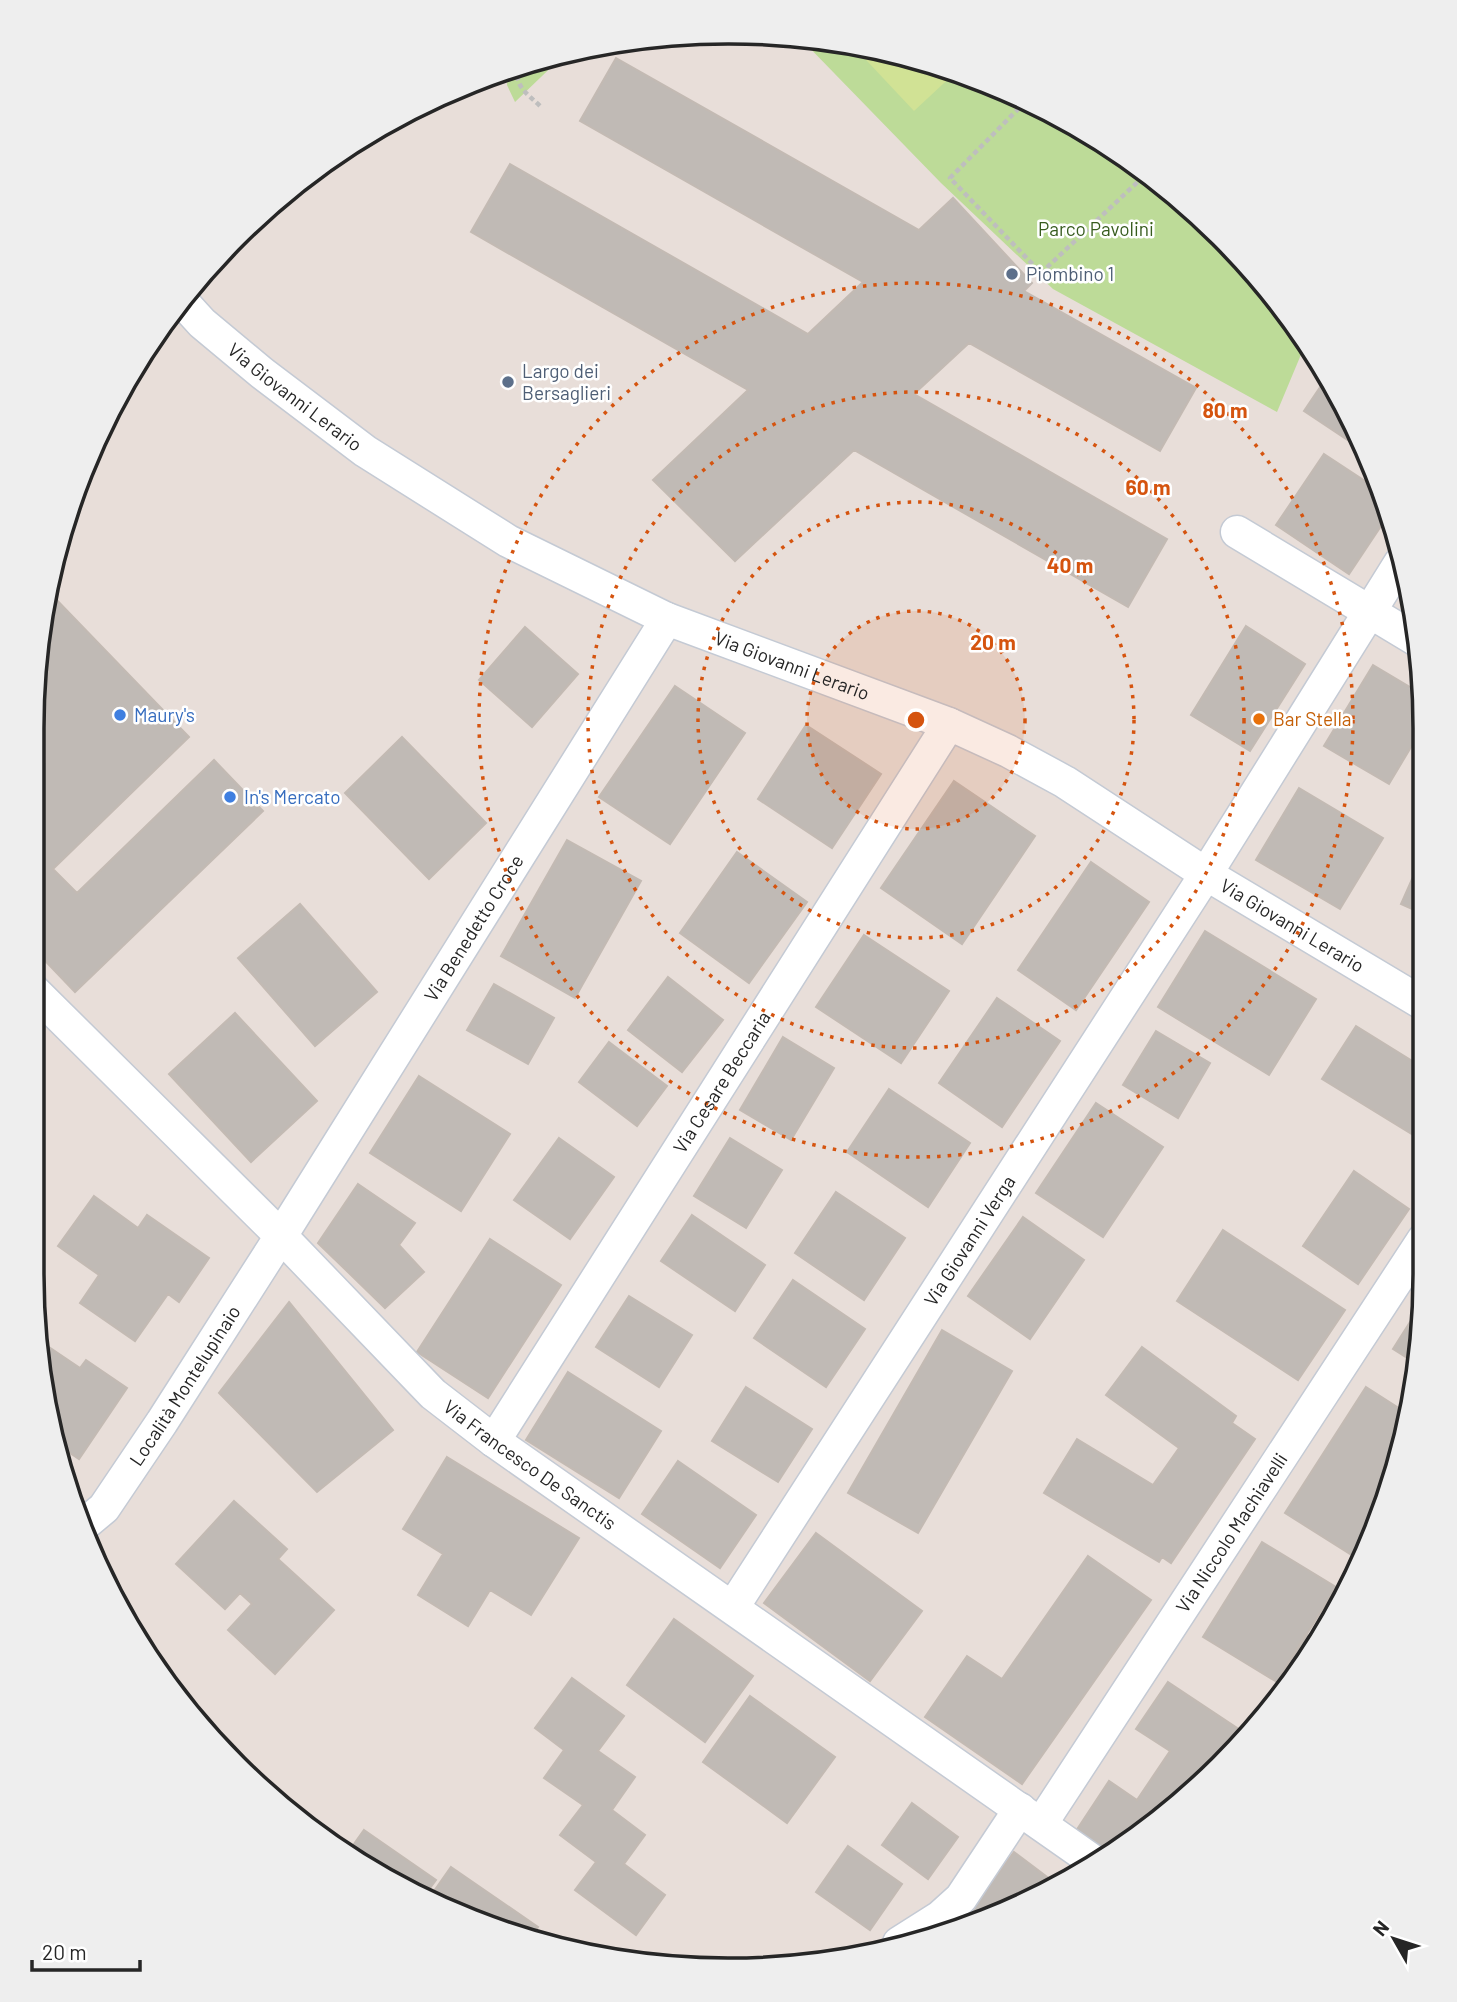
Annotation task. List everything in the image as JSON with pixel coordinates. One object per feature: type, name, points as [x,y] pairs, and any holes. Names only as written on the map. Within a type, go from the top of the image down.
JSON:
[{"type":"street","name":"Via Giovanni Lerario","points":[[188,308],[202,323],[262,373],[365,451],[508,541],[558,568],[667,619],[948,724],[1008,751],[1065,782],[1206,873],[1413,998]]},
{"type":"street","points":[[1237,532],[1406,634]]},
{"type":"street","name":"Via Giovanni Verga","points":[[733,1607],[1206,873],[1395,572]]},
{"type":"street","name":"Via Benedetto Croce","points":[[281,1236],[667,619]]},
{"type":"street","name":"Via Cesare Beccaria","points":[[494,1441],[948,724]]},
{"type":"street","name":"Via Francesco De Sanctis","points":[[44,1001],[281,1236],[433,1394],[494,1441],[1087,1857]]},
{"type":"street","name":"Località Montelupinaio","points":[[90,1520],[104,1508],[162,1422],[281,1236]]},
{"type":"street","name":"Via Niccolo Machiavelli","points":[[917,1932],[940,1917],[961,1898],[1030,1816],[1413,1255]]},
{"type":"path","points":[[517,77],[520,87],[541,107]]},
{"type":"path","points":[[1019,108],[950,178],[1041,273],[1139,181]]},
{"type":"green space","name":"Parco Pavolini","points":[[811,49],[906,67],[991,96],[1071,135],[1145,185],[1213,244],[1272,312],[1301,353],[1277,412],[1053,289],[941,183]]},
{"type":"green space","points":[[864,57],[948,80],[914,111]]},
{"type":"green space","points":[[552,67],[515,102],[507,80]]},
{"type":"building","points":[[616,58],[919,230],[953,198],[1032,283],[1024,291],[1196,388],[1160,451],[969,343],[914,394],[1167,539],[1128,607],[854,450],[735,561],[653,480],[748,390],[471,232],[510,164],[808,334],[863,282],[580,121]]},
{"type":"building","points":[[1321,385],[1350,442],[1304,411]]},
{"type":"building","points":[[1324,454],[1367,483],[1382,525],[1349,574],[1276,525]]},
{"type":"building","points":[[56,600],[189,737],[53,869],[77,893],[214,760],[263,811],[75,992],[44,960],[45,684]]},
{"type":"building","points":[[1246,626],[1305,664],[1250,751],[1191,715]]},
{"type":"building","points":[[525,627],[578,674],[532,727],[479,680]]},
{"type":"building","points":[[1373,665],[1412,688],[1413,744],[1389,784],[1324,746]]},
{"type":"building","points":[[675,686],[745,733],[670,844],[599,797]]},
{"type":"building","points":[[806,725],[881,774],[832,848],[758,799]]},
{"type":"building","points":[[402,737],[486,823],[429,879],[345,793]]},
{"type":"building","points":[[954,781],[1035,836],[962,944],[881,888]]},
{"type":"building","points":[[1299,788],[1383,838],[1340,909],[1256,860]]},
{"type":"building","points":[[567,840],[641,881],[575,998],[501,956]]},
{"type":"building","points":[[737,852],[807,902],[749,983],[680,933]]},
{"type":"building","points":[[1091,862],[1149,902],[1076,1010],[1018,970]]},
{"type":"building","points":[[1413,877],[1413,909],[1401,904]]},
{"type":"building","points":[[300,904],[377,992],[315,1046],[238,958]]},
{"type":"building","points":[[1205,931],[1316,999],[1269,1075],[1158,1007]]},
{"type":"building","points":[[864,935],[949,991],[901,1063],[816,1007]]},
{"type":"building","points":[[668,977],[723,1020],[682,1072],[628,1030]]},
{"type":"building","points":[[494,984],[554,1018],[528,1064],[467,1030]]},
{"type":"building","points":[[997,998],[1060,1041],[1002,1127],[939,1083]]},
{"type":"building","points":[[235,1013],[317,1101],[251,1162],[169,1074]]},
{"type":"building","points":[[1356,1026],[1413,1061],[1413,1135],[1322,1079]]},
{"type":"building","points":[[1156,1031],[1210,1063],[1178,1118],[1123,1085]]},
{"type":"building","points":[[783,1037],[834,1068],[791,1140],[740,1110]]},
{"type":"building","points":[[609,1042],[667,1086],[637,1126],[579,1082]]},
{"type":"building","points":[[419,1076],[510,1134],[461,1211],[370,1153]]},
{"type":"building","points":[[889,1089],[970,1143],[928,1207],[847,1152]]},
{"type":"building","points":[[1096,1103],[1163,1147],[1103,1237],[1036,1193]]},
{"type":"building","points":[[559,1138],[614,1177],[570,1239],[514,1200]]},
{"type":"building","points":[[730,1138],[782,1170],[746,1228],[694,1196]]},
{"type":"building","points":[[1354,1171],[1409,1209],[1358,1284],[1303,1246]]},
{"type":"building","points":[[358,1184],[415,1223],[399,1245],[424,1272],[385,1308],[318,1243]]},
{"type":"building","points":[[836,1192],[905,1238],[864,1300],[795,1253]]},
{"type":"building","points":[[94,1196],[138,1228],[147,1215],[209,1258],[179,1302],[168,1294],[135,1341],[80,1303],[99,1275],[58,1246]]},
{"type":"building","points":[[692,1215],[765,1265],[735,1311],[661,1261]]},
{"type":"building","points":[[1023,1217],[1084,1260],[1030,1339],[968,1296]]},
{"type":"building","points":[[1223,1230],[1345,1310],[1298,1380],[1177,1301]]},
{"type":"building","points":[[490,1239],[561,1285],[488,1398],[417,1352]]},
{"type":"building","points":[[793,1280],[865,1329],[826,1387],[754,1338]]},
{"type":"building","points":[[629,1296],[692,1335],[659,1387],[596,1347]]},
{"type":"building","points":[[289,1302],[393,1430],[317,1492],[219,1393]]},
{"type":"building","points":[[1412,1319],[1408,1358],[1393,1349]]},
{"type":"building","points":[[942,1330],[1012,1371],[918,1533],[848,1493]]},
{"type":"building","points":[[48,1347],[80,1368],[86,1360],[127,1388],[79,1459],[67,1451]]},
{"type":"building","points":[[1142,1347],[1236,1416],[1232,1423],[1255,1439],[1171,1563],[1162,1557],[1159,1562],[1044,1493],[1077,1439],[1153,1485],[1179,1448],[1106,1395]]},
{"type":"building","points":[[568,1372],[661,1431],[619,1498],[526,1440]]},
{"type":"building","points":[[746,1387],[812,1429],[778,1482],[712,1441]]},
{"type":"building","points":[[1366,1387],[1400,1409],[1377,1494],[1352,1555],[1285,1513]]},
{"type":"building","points":[[447,1457],[579,1538],[531,1615],[490,1590],[468,1626],[418,1595],[443,1554],[403,1529]]},
{"type":"building","points":[[678,1461],[756,1515],[720,1568],[642,1514]]},
{"type":"building","points":[[234,1501],[287,1549],[278,1559],[334,1610],[275,1674],[228,1630],[252,1604],[240,1593],[225,1609],[176,1564]]},
{"type":"building","points":[[816,1533],[922,1611],[870,1681],[764,1603]]},
{"type":"building","points":[[1262,1542],[1336,1587],[1277,1682],[1203,1637]]},
{"type":"building","points":[[1088,1556],[1151,1600],[1022,1784],[925,1717],[967,1656],[1002,1679]]},
{"type":"building","points":[[674,1619],[753,1676],[705,1742],[627,1685]]},
{"type":"building","points":[[1306,1634],[1309,1636],[1277,1682]]},
{"type":"building","points":[[572,1678],[624,1716],[598,1751],[635,1777],[612,1810],[645,1835],[624,1864],[665,1895],[636,1935],[575,1890],[596,1862],[560,1835],[583,1805],[544,1778],[564,1750],[535,1728]]},
{"type":"building","points":[[1168,1682],[1239,1729],[1180,1788],[1102,1848],[1076,1831],[1109,1781],[1137,1800],[1170,1751],[1136,1729]]},
{"type":"building","points":[[750,1696],[835,1757],[787,1823],[703,1762]]},
{"type":"building","points":[[912,1803],[958,1837],[928,1879],[882,1845]]},
{"type":"building","points":[[364,1830],[436,1880],[429,1889],[353,1846]]},
{"type":"building","points":[[848,1846],[902,1884],[870,1930],[816,1892]]},
{"type":"building","points":[[1014,1852],[1049,1879],[991,1906],[967,1915]]},
{"type":"building","points":[[451,1867],[538,1927],[536,1930],[508,1922],[434,1891]]},
{"type":"place","name":"Piombino 1","points":[[1012,274]]},
{"type":"place","name":"Largo dei Bersaglieri","points":[[508,382]]},
{"type":"place","name":"Maury's","points":[[120,715]]},
{"type":"place","name":"Bar Stella","points":[[1259,719]]},
{"type":"place","name":"In's Mercato","points":[[230,797]]}]
